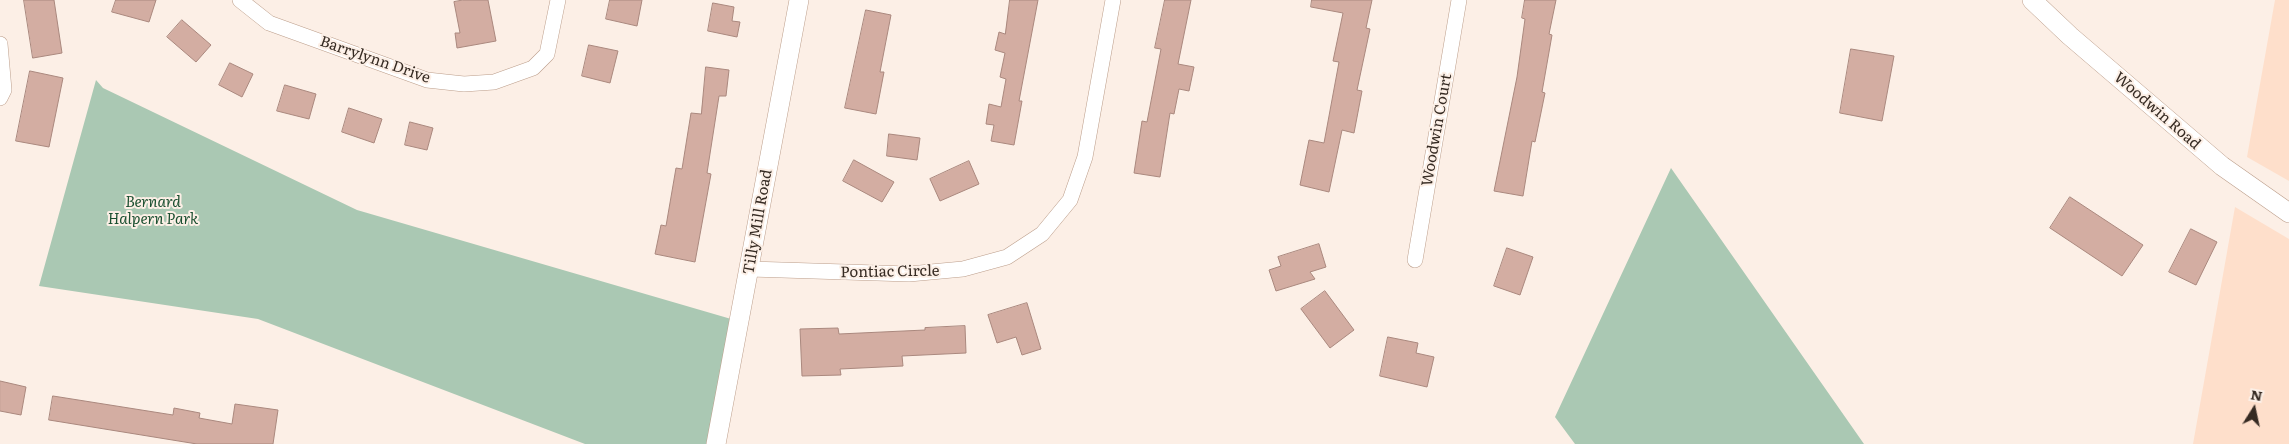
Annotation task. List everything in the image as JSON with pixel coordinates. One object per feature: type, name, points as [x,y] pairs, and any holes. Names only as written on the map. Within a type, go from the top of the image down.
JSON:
[{"type":"street","name":"Barrylynn Drive","points":[[240,0],[269,23],[427,80],[464,84],[494,82],[533,68],[547,54],[558,0]]},
{"type":"street","name":"Tilly Mill Road","points":[[716,444],[799,0]]},
{"type":"street","name":"Pontiac Circle","points":[[750,269],[909,274],[963,269],[1007,257],[1042,234],[1070,200],[1085,157],[1113,0]]},
{"type":"street","name":"Woodwin Court","points":[[1415,260],[1458,0]]},
{"type":"street","name":"Woodwin Road","points":[[2032,0],[2070,36],[2222,166],[2289,213]]},
{"type":"street","points":[[0,44],[4,90],[0,98]]},
{"type":"shaded area","points":[[2275,0],[2289,0],[2289,181],[2247,157]]},
{"type":"shaded area","points":[[2235,207],[2289,239],[2289,444],[2193,444]]},
{"type":"green space","name":"Bernard Halpern Park","points":[[96,80],[103,88],[357,210],[738,321],[716,444],[585,444],[258,319],[39,286]]},
{"type":"green space","points":[[1671,168],[1864,444],[1575,444],[1555,417]]},
{"type":"building","points":[[24,0],[54,0],[62,53],[33,58]]},
{"type":"building","points":[[116,0],[156,0],[149,22],[112,12]]},
{"type":"building","points":[[488,0],[496,41],[457,48],[455,33],[460,33],[454,2]]},
{"type":"building","points":[[610,0],[642,0],[637,26],[606,19]]},
{"type":"building","points":[[1010,0],[1038,0],[1019,101],[1022,101],[1014,145],[991,141],[994,125],[986,124],[989,104],[1001,107],[1006,79],[1000,77],[1005,53],[995,50],[999,32],[1005,34]]},
{"type":"building","points":[[1165,0],[1191,0],[1178,64],[1194,67],[1189,91],[1179,89],[1174,114],[1170,113],[1160,177],[1134,173],[1142,121],[1147,122],[1161,49],[1155,48]]},
{"type":"building","points":[[1312,0],[1372,0],[1366,28],[1370,29],[1357,90],[1362,91],[1354,133],[1342,130],[1329,192],[1300,185],[1309,140],[1324,143],[1339,62],[1333,61],[1343,13],[1311,7]]},
{"type":"building","points":[[1525,0],[1556,0],[1549,34],[1552,35],[1542,92],[1545,93],[1535,142],[1532,141],[1523,196],[1494,191],[1517,77],[1525,19],[1522,18]]},
{"type":"building","points":[[713,3],[734,7],[732,21],[740,22],[737,37],[708,31]]},
{"type":"building","points":[[866,10],[891,15],[880,72],[884,72],[876,114],[845,108]]},
{"type":"building","points":[[182,20],[211,45],[196,62],[167,37]]},
{"type":"building","points":[[589,45],[618,51],[610,83],[582,76]]},
{"type":"building","points":[[1851,49],[1894,56],[1882,121],[1840,113]]},
{"type":"building","points":[[230,63],[253,74],[242,97],[219,85]]},
{"type":"building","points":[[706,67],[729,70],[726,96],[719,96],[707,173],[711,174],[695,262],[655,254],[661,225],[666,226],[676,168],[682,169],[691,113],[701,114]]},
{"type":"building","points":[[30,71],[63,78],[49,147],[16,141]]},
{"type":"building","points":[[285,85],[316,94],[309,119],[277,111]]},
{"type":"building","points":[[349,108],[382,119],[374,143],[342,132]]},
{"type":"building","points":[[410,122],[433,128],[427,150],[405,145]]},
{"type":"building","points":[[889,134],[920,138],[917,160],[887,156]]},
{"type":"building","points":[[854,160],[894,182],[882,202],[843,181]]},
{"type":"building","points":[[969,161],[979,184],[940,201],[930,179]]},
{"type":"building","points":[[2070,197],[2143,245],[2122,276],[2050,228]]},
{"type":"building","points":[[2191,229],[2217,242],[2196,285],[2169,272]]},
{"type":"building","points":[[1319,244],[1326,267],[1310,272],[1315,279],[1276,291],[1269,270],[1281,266],[1278,257]]},
{"type":"building","points":[[1507,248],[1533,257],[1520,295],[1494,286]]},
{"type":"building","points":[[1325,291],[1354,330],[1330,348],[1301,309]]},
{"type":"building","points":[[1027,303],[1041,349],[1022,355],[1016,337],[997,343],[988,315]]},
{"type":"building","points":[[965,326],[966,353],[902,356],[903,366],[840,369],[841,375],[802,376],[800,329],[838,328],[839,334]]},
{"type":"building","points":[[1388,337],[1418,343],[1416,353],[1434,357],[1427,387],[1380,376]]},
{"type":"building","points":[[0,381],[26,387],[21,415],[0,411]]},
{"type":"building","points":[[53,396],[173,415],[174,408],[200,413],[199,418],[232,424],[235,404],[278,410],[273,444],[197,444],[49,420]]}]
